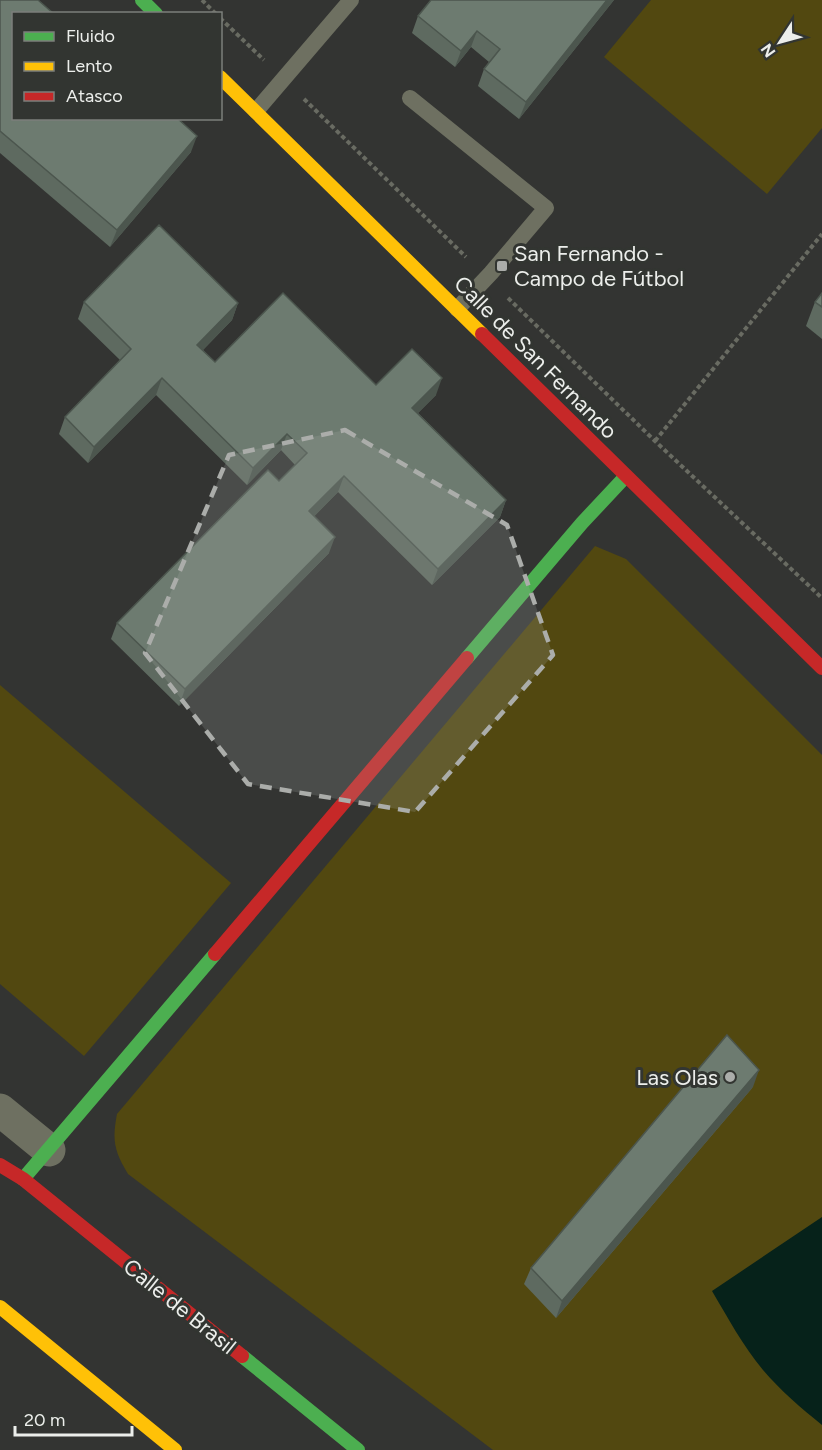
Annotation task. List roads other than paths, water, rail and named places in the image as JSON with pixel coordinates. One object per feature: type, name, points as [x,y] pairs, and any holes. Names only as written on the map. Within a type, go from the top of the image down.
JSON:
[{"type":"main road","points":[[142,0],[154,12]]},
{"type":"main road","name":"Calle de San Fernando","points":[[222,79],[822,668]]},
{"type":"main road","points":[[23,1179],[582,523],[626,476]]},
{"type":"main road","name":"Calle de Brasil","points":[[0,1165],[23,1179],[358,1450]]},
{"type":"main road","points":[[0,1307],[175,1450]]},
{"type":"street","points":[[0,1110],[49,1150]]},
{"type":"lane","points":[[256,111],[351,0]]},
{"type":"lane","points":[[410,98],[546,208],[457,309]]},
{"type":"place","name":"San Fernando - Campo de Fútbol","points":[[502,266]]},
{"type":"place","name":"Las Olas","points":[[730,1077]]}]
